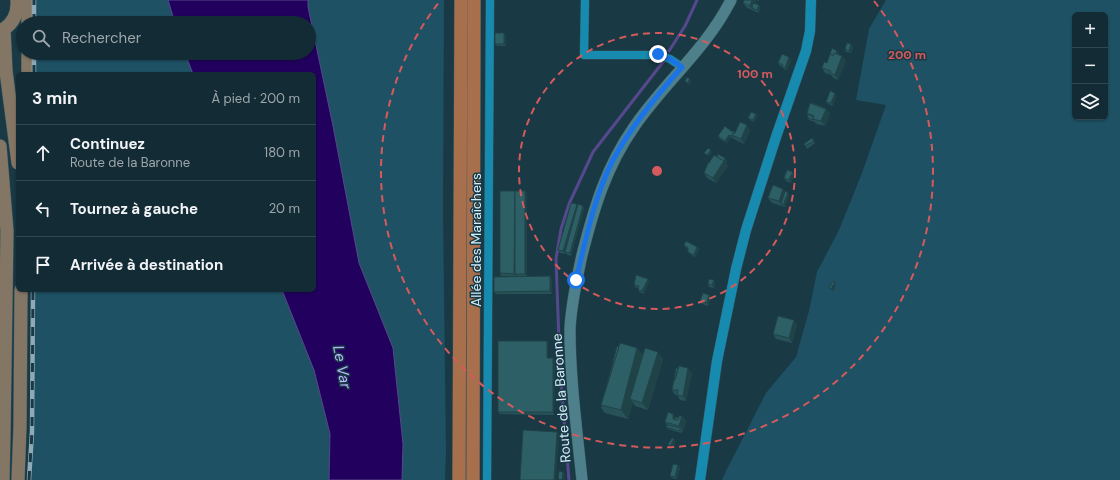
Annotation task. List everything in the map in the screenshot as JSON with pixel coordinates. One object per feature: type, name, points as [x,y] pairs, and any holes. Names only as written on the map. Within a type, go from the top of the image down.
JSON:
[{"type":"highway","points":[[459,480],[461,0]]},
{"type":"highway","points":[[472,480],[474,0]]},
{"type":"main road","points":[[16,148],[2,30],[11,24],[15,17],[18,8],[17,0]]},
{"type":"main road","points":[[27,0],[28,16]]},
{"type":"main road","name":"Route de la Baronne","points":[[582,480],[572,386],[570,328],[576,280],[596,204],[613,160],[635,125],[663,88],[706,40],[721,19],[731,0]]},
{"type":"main road","points":[[28,60],[28,72]]},
{"type":"main road","points":[[0,146],[6,204],[3,255],[5,424],[2,480]]},
{"type":"main road","points":[[18,480],[22,292]]},
{"type":"street","name":"Allée des Maraîchers","points":[[487,480],[490,0]]},
{"type":"street","points":[[586,0],[584,55],[658,54],[670,59],[682,67]]},
{"type":"street","points":[[700,480],[717,361],[736,269],[746,230],[806,51],[810,31],[812,0]]},
{"type":"shaded area","points":[[34,0],[168,0],[173,16],[34,16]]},
{"type":"shaded area","points":[[308,0],[444,0],[443,211],[446,453],[445,480],[402,480],[403,444],[393,348],[359,263],[316,45],[316,16],[310,16]]},
{"type":"shaded area","points":[[886,0],[1120,0],[1120,480],[722,480],[766,393],[796,357],[809,311],[817,272],[839,230],[862,173],[886,105],[856,100],[869,29]]},
{"type":"shaded area","points":[[34,60],[188,60],[192,72],[34,72]]},
{"type":"shaded area","points":[[33,292],[283,292],[314,370],[330,434],[329,480],[29,480],[32,432]]},
{"type":"water","points":[[168,0],[308,0],[310,16],[173,16]]},
{"type":"water","name":"Le Var","points":[[316,45],[359,263],[393,348],[403,444],[402,480],[329,480],[330,434],[314,370],[283,292],[316,292],[316,72],[192,72],[188,60],[316,60]]},
{"type":"building","points":[[744,0],[752,0],[750,6],[743,3]]},
{"type":"building","points":[[753,3],[759,5],[757,10],[752,8]]},
{"type":"building","points":[[495,33],[504,33],[504,44],[495,44]]},
{"type":"building","points":[[847,43],[851,44],[849,51],[845,49]]},
{"type":"building","points":[[832,48],[837,51],[833,56],[830,54]]},
{"type":"building","points":[[834,53],[842,56],[835,75],[830,73],[831,71],[822,68],[824,62],[827,63],[830,54],[833,56]]},
{"type":"building","points":[[782,54],[789,57],[785,68],[782,67],[783,65],[778,63]]},
{"type":"building","points":[[687,77],[690,79],[687,83],[685,81]]},
{"type":"building","points":[[830,91],[835,93],[831,103],[826,102]]},
{"type":"building","points":[[810,103],[826,109],[821,121],[813,119],[814,116],[807,113]]},
{"type":"building","points":[[751,112],[756,114],[753,120],[748,118]]},
{"type":"building","points":[[809,115],[813,117],[813,120],[807,117]]},
{"type":"building","points":[[740,122],[747,125],[741,139],[732,135],[735,133]]},
{"type":"building","points":[[725,126],[735,133],[732,135],[734,137],[729,135],[725,141],[718,136]]},
{"type":"building","points":[[812,138],[814,141],[805,146],[804,144]]},
{"type":"building","points":[[708,148],[711,150],[707,155],[704,153]]},
{"type":"building","points":[[718,154],[725,158],[724,161],[717,157]]},
{"type":"building","points":[[714,155],[724,161],[713,178],[704,173],[708,163]]},
{"type":"building","points":[[787,170],[793,172],[789,180],[784,178]]},
{"type":"building","points":[[773,185],[783,189],[779,201],[768,198]]},
{"type":"building","points":[[500,191],[515,191],[514,274],[500,273]]},
{"type":"building","points":[[515,191],[525,191],[525,274],[515,274]]},
{"type":"building","points":[[785,191],[788,193],[783,205],[781,204]]},
{"type":"building","points":[[571,203],[577,204],[563,251],[558,250]]},
{"type":"building","points":[[578,204],[583,206],[570,253],[565,252]]},
{"type":"building","points":[[686,241],[697,247],[694,255],[688,252],[688,248],[684,245]]},
{"type":"building","points":[[636,275],[648,279],[642,291],[638,290],[639,286],[634,285]]},
{"type":"building","points":[[550,276],[550,291],[494,292],[494,277]]},
{"type":"building","points":[[709,279],[714,280],[712,285],[708,284]]},
{"type":"building","points":[[833,281],[835,282],[831,289],[829,288]]},
{"type":"building","points":[[703,293],[709,295],[707,303],[700,301]]},
{"type":"building","points":[[778,316],[794,320],[789,338],[773,334]]},
{"type":"building","points":[[498,341],[547,341],[547,358],[553,358],[553,412],[498,412]]},
{"type":"building","points":[[620,343],[637,348],[621,410],[601,405]]},
{"type":"building","points":[[617,346],[619,347],[607,385]]},
{"type":"building","points":[[645,348],[658,352],[642,403],[630,399]]},
{"type":"building","points":[[679,366],[688,368],[683,396],[677,395],[678,390],[672,390]]},
{"type":"building","points":[[676,368],[678,368],[674,378]]},
{"type":"building","points":[[668,412],[673,414],[673,419],[678,420],[679,416],[682,416],[679,426],[665,422]]},
{"type":"building","points":[[667,425],[680,428],[680,431],[666,427]]},
{"type":"building","points":[[523,430],[557,432],[554,480],[520,480]]},
{"type":"building","points":[[672,438],[674,439],[670,446],[668,444]]},
{"type":"building","points":[[673,464],[678,465],[675,477],[670,476]]},
{"type":"building","points":[[559,471],[563,472],[562,480],[558,479]]},
{"type":"waterway","points":[[669,51],[685,26],[697,0]]},
{"type":"waterway","points":[[569,480],[560,369],[556,259],[561,229],[569,204],[593,152],[663,62]]},
{"type":"railway","points":[[34,0],[34,16]]},
{"type":"railway","points":[[34,60],[34,72]]},
{"type":"railway","points":[[29,480],[32,432],[33,292]]},
{"type":"route","points":[[576,280],[599,193],[613,160],[635,125],[663,88],[682,67],[670,59],[658,54]]}]
